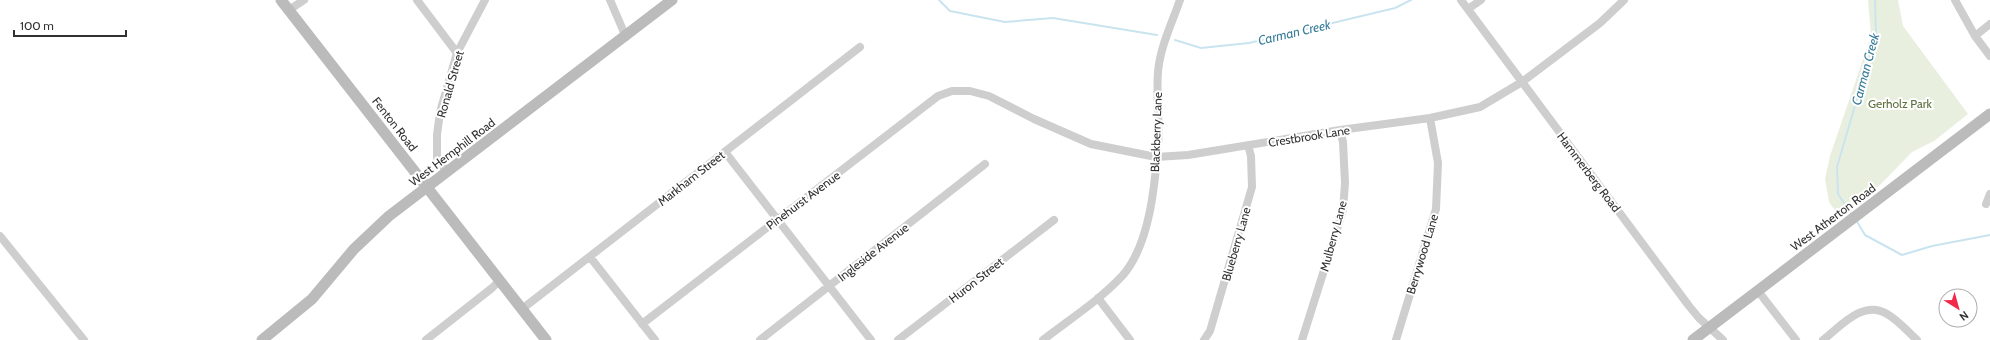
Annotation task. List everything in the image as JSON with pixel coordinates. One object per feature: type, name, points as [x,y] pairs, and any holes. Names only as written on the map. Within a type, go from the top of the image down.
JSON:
[{"type":"street","name":"Fenton Road","points":[[282,0],[546,340]]},
{"type":"street","points":[[289,10],[304,0]]},
{"type":"street","points":[[417,0],[457,53]]},
{"type":"street","name":"Ronald Street","points":[[447,172],[437,158],[436,135],[440,112],[457,53],[486,0]]},
{"type":"street","points":[[610,0],[626,37]]},
{"type":"street","name":"West Hemphill Road","points":[[262,340],[312,299],[365,237],[427,186],[626,37],[672,0]]},
{"type":"street","name":"Blackberry Lane","points":[[1043,340],[1098,298],[1124,274],[1137,250],[1148,220],[1157,167],[1158,71],[1164,40],[1180,0]]},
{"type":"street","name":"Hammerberg Road","points":[[1461,0],[1689,306],[1722,340]]},
{"type":"street","points":[[1468,9],[1481,0]]},
{"type":"street","name":"Crestbrook Lane","points":[[970,92],[989,96],[1034,119],[1091,144],[1156,157],[1188,155],[1340,130],[1430,118],[1480,107],[1522,82],[1600,23],[1624,0]]},
{"type":"street","points":[[1955,0],[1975,36],[1990,56]]},
{"type":"street","points":[[1975,36],[1990,24]]},
{"type":"street","name":"Markham Street","points":[[522,309],[860,47]]},
{"type":"street","name":"Pinehurst Avenue","points":[[642,324],[938,96],[952,91],[970,92]]},
{"type":"street","name":"West Atherton Road","points":[[1692,340],[1990,114]]},
{"type":"street","name":"Berrywood Lane","points":[[1396,340],[1436,209],[1438,163],[1430,118]]},
{"type":"street","name":"Mulberry Lane","points":[[1302,340],[1343,210],[1345,183],[1343,142],[1340,130]]},
{"type":"street","name":"Blueberry Lane","points":[[1204,340],[1210,332],[1252,187],[1251,156],[1248,145]]},
{"type":"street","points":[[725,152],[871,340]]},
{"type":"street","name":"Ingleside Avenue","points":[[760,340],[985,164]]},
{"type":"street","points":[[1986,204],[1990,194]]},
{"type":"street","name":"Huron Street","points":[[898,340],[1054,220]]},
{"type":"street","points":[[0,236],[84,340]]},
{"type":"street","points":[[590,257],[655,340]]},
{"type":"street","points":[[426,340],[500,280]]},
{"type":"street","points":[[1758,291],[1796,340]]},
{"type":"street","points":[[1098,298],[1130,340]]},
{"type":"street","points":[[1823,340],[1858,312],[1874,309],[1886,313],[1917,340]]},
{"type":"green space","name":"Gerholz Park","points":[[1868,0],[1898,0],[1903,26],[1968,114],[1934,141],[1912,152],[1878,187],[1839,216],[1829,202],[1825,179],[1830,156],[1871,36]]},
{"type":"waterway","name":"Carman Creek","points":[[939,0],[950,11],[1005,22],[1053,18],[1157,35]]},
{"type":"waterway","name":"Carman Creek","points":[[1175,40],[1201,48],[1249,43],[1395,8],[1411,0]]},
{"type":"waterway","name":"Carman Creek","points":[[1852,215],[1838,194],[1837,167],[1876,34],[1875,0]]},
{"type":"waterway","name":"Carman Creek","points":[[1856,220],[1865,235],[1902,255],[1932,246],[1990,235]]}]
